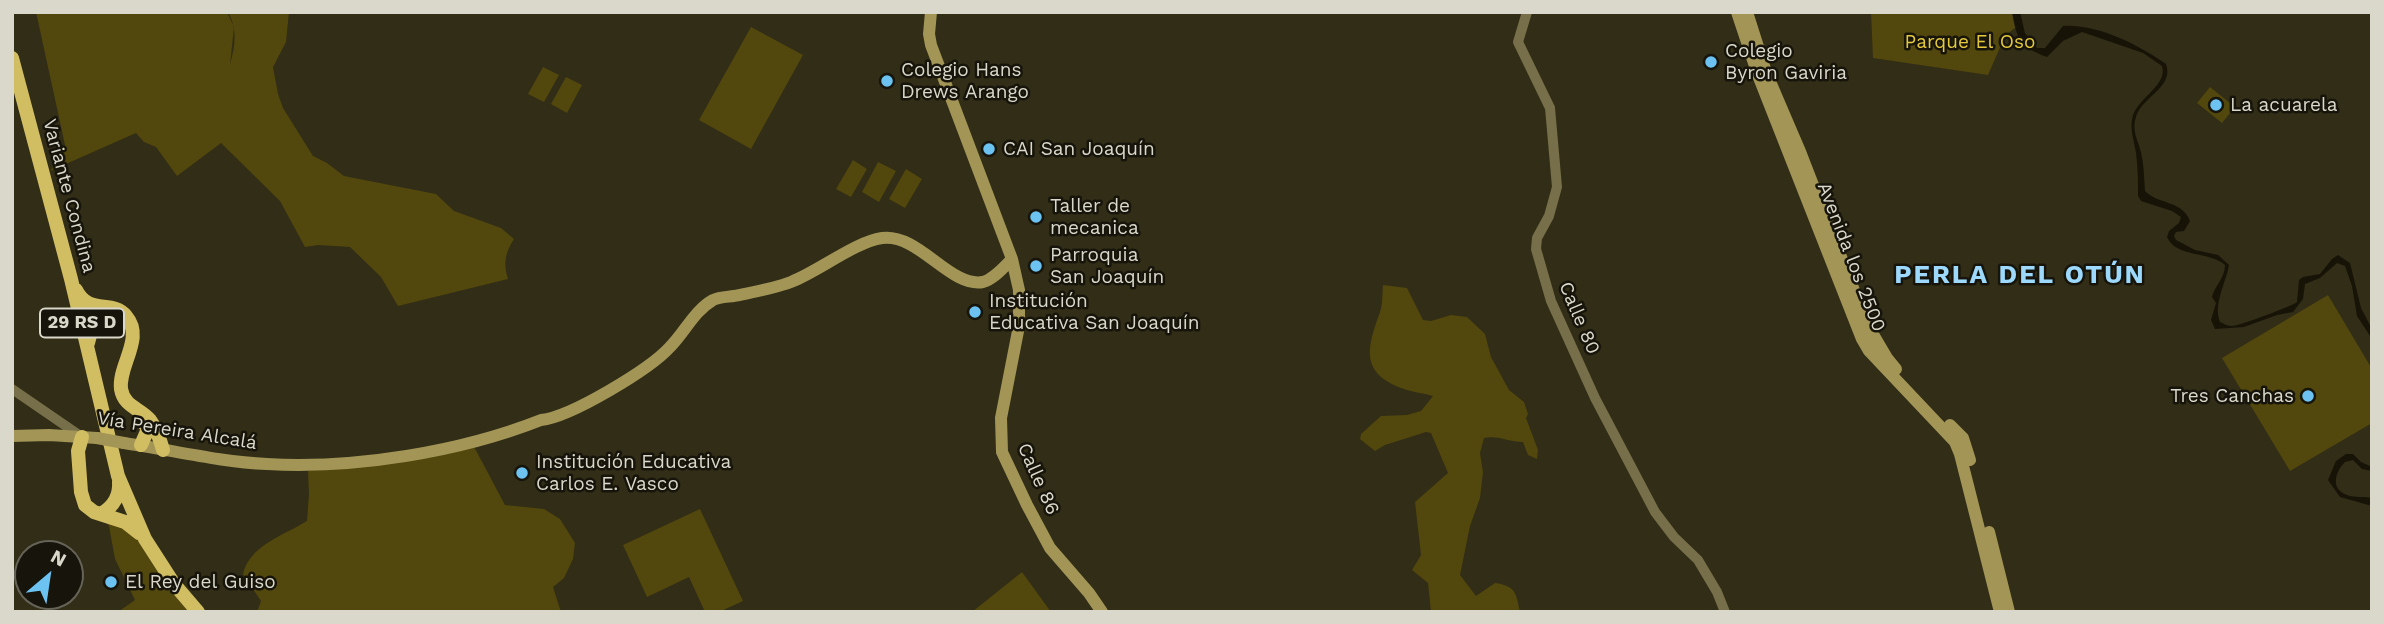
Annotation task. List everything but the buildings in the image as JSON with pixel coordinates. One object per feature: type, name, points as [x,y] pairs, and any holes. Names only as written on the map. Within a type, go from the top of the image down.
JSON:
[{"type":"highway","name":"Variante Condina","points":[[12,58],[71,279],[118,476],[145,540],[174,584],[198,612]]},
{"type":"highway","points":[[71,279],[85,302],[121,312],[132,324],[133,339],[121,385],[125,402],[148,418],[163,450]]},
{"type":"highway","points":[[88,348],[91,327],[108,308]]},
{"type":"highway","points":[[136,410],[148,429],[141,445]]},
{"type":"highway","points":[[82,437],[78,446],[82,499],[89,509],[125,522],[145,540]]},
{"type":"highway","points":[[101,514],[115,502],[120,485],[118,476]]},
{"type":"main road","name":"Calle 86","points":[[931,12],[931,45],[1012,259],[1021,298],[1015,352],[1001,418],[1002,452],[1050,548],[1102,612]]},
{"type":"main road","name":"Avenida los 2500","points":[[1737,12],[1758,75],[1862,339],[1869,351],[1955,442],[2000,612]]},
{"type":"main road","name":"Avenida los 2500","points":[[1746,12],[1766,72],[1872,333],[1887,358],[1905,379],[1963,438],[2009,612]]},
{"type":"main road","name":"Vía Pereira Alcalá","points":[[12,436],[82,437],[222,460],[270,465],[346,462],[433,453],[552,419],[580,407],[653,362],[670,347],[694,317],[716,299],[788,283],[830,264],[864,243],[883,238],[907,243],[968,282],[984,282],[1012,259]]},
{"type":"street","name":"Calle 80","points":[[1527,12],[1518,42],[1549,103],[1555,152],[1557,187],[1549,216],[1537,238],[1536,249],[1551,301],[1595,398],[1655,512],[1674,537],[1698,560],[1717,592],[1725,612]]},
{"type":"street","points":[[12,389],[82,437]]},
{"type":"green space","points":[[36,12],[227,12],[233,25],[228,12],[289,12],[286,42],[273,67],[283,108],[313,156],[344,176],[436,194],[454,211],[501,228],[514,239],[506,259],[508,279],[398,306],[381,277],[350,247],[305,247],[280,201],[221,143],[177,176],[156,147],[144,142],[136,133],[50,171],[62,155],[65,145]],"holes":[[[234,29],[235,38],[230,65]]]},
{"type":"green space","name":"Parque El Oso","points":[[1871,12],[2012,12],[2016,27],[2005,36],[1988,75],[1873,58]]},
{"type":"green space","points":[[751,27],[803,55],[751,149],[699,120]]},
{"type":"green space","points":[[543,67],[559,75],[544,102],[528,94]]},
{"type":"green space","points":[[566,77],[582,85],[567,113],[551,104]]},
{"type":"green space","name":"La acuarela","points":[[2210,87],[2235,107],[2222,123],[2197,103]]},
{"type":"green space","points":[[853,160],[867,169],[851,197],[836,189]]},
{"type":"green space","points":[[878,162],[896,171],[879,202],[862,192]]},
{"type":"green space","points":[[906,169],[922,179],[905,208],[889,199]]},
{"type":"green space","points":[[1383,285],[1407,288],[1423,320],[1431,321],[1451,315],[1467,317],[1485,334],[1491,357],[1509,390],[1524,402],[1528,414],[1526,418],[1538,450],[1537,459],[1528,455],[1523,442],[1484,438],[1480,453],[1483,472],[1480,498],[1470,526],[1460,575],[1476,596],[1495,583],[1511,588],[1516,595],[1520,612],[1431,612],[1428,583],[1412,570],[1421,555],[1415,502],[1448,473],[1431,433],[1426,432],[1385,445],[1375,451],[1360,439],[1361,434],[1381,416],[1407,415],[1421,411],[1433,396],[1388,382],[1373,366],[1370,348],[1381,309]]},
{"type":"green space","name":"Tres Canchas","points":[[2328,295],[2372,369],[2372,423],[2290,471],[2222,358]]},
{"type":"green space","points":[[471,441],[505,505],[544,509],[560,519],[575,543],[573,559],[564,578],[553,587],[561,612],[257,612],[261,601],[243,574],[252,556],[260,549],[307,521],[308,471],[334,463]]},
{"type":"green space","points":[[700,509],[743,601],[719,612],[705,612],[689,577],[647,597],[623,545]]},
{"type":"green space","points":[[101,514],[136,531],[191,612],[118,612],[135,600],[115,559],[109,526]]},
{"type":"green space","points":[[1022,572],[1051,612],[972,612]]},
{"type":"shaded area","points":[[2012,12],[2020,12],[2025,33],[2037,48],[2045,48],[2063,26],[2077,26],[2118,37],[2166,64],[2166,79],[2141,108],[2135,120],[2145,191],[2182,209],[2186,214],[2190,221],[2184,231],[2176,232],[2176,240],[2195,250],[2218,255],[2229,265],[2219,301],[2220,322],[2235,325],[2297,302],[2299,280],[2320,274],[2338,255],[2350,263],[2361,308],[2372,329],[2372,339],[2357,316],[2352,286],[2345,266],[2337,263],[2320,278],[2305,284],[2303,299],[2293,312],[2244,327],[2215,329],[2211,320],[2216,303],[2212,297],[2225,265],[2171,244],[2167,237],[2169,231],[2179,223],[2181,217],[2172,211],[2141,201],[2138,196],[2132,120],[2137,108],[2161,79],[2162,66],[2143,53],[2082,32],[2063,41],[2047,57],[2031,50],[2021,41]]},
{"type":"shaded area","points":[[2346,454],[2353,454],[2372,467],[2372,471],[2362,469],[2353,460],[2345,462],[2337,475],[2338,489],[2350,496],[2371,498],[2372,506],[2340,497],[2328,480],[2336,461]]},
{"type":"place","name":"Colegio Byron Gaviria","points":[[1711,62]]},
{"type":"place","name":"Colegio Hans Drews Arango","points":[[887,81]]},
{"type":"place","name":"La acuarela","points":[[2216,105]]},
{"type":"place","name":"CAI San Joaquín","points":[[989,149]]},
{"type":"place","name":"Taller de mecanica","points":[[1036,217]]},
{"type":"place","name":"Parroquia San Joaquín","points":[[1036,266]]},
{"type":"place","name":"Institución Educativa San Joaquín","points":[[975,312]]},
{"type":"place","name":"Tres Canchas","points":[[2308,396]]},
{"type":"place","name":"Institución Educativa Carlos E. Vasco","points":[[522,473]]},
{"type":"place","name":"El Rey del Guiso","points":[[111,582]]},
{"type":"district","name":"PERLA DEL OTÚN","points":[[2020,275]]}]
